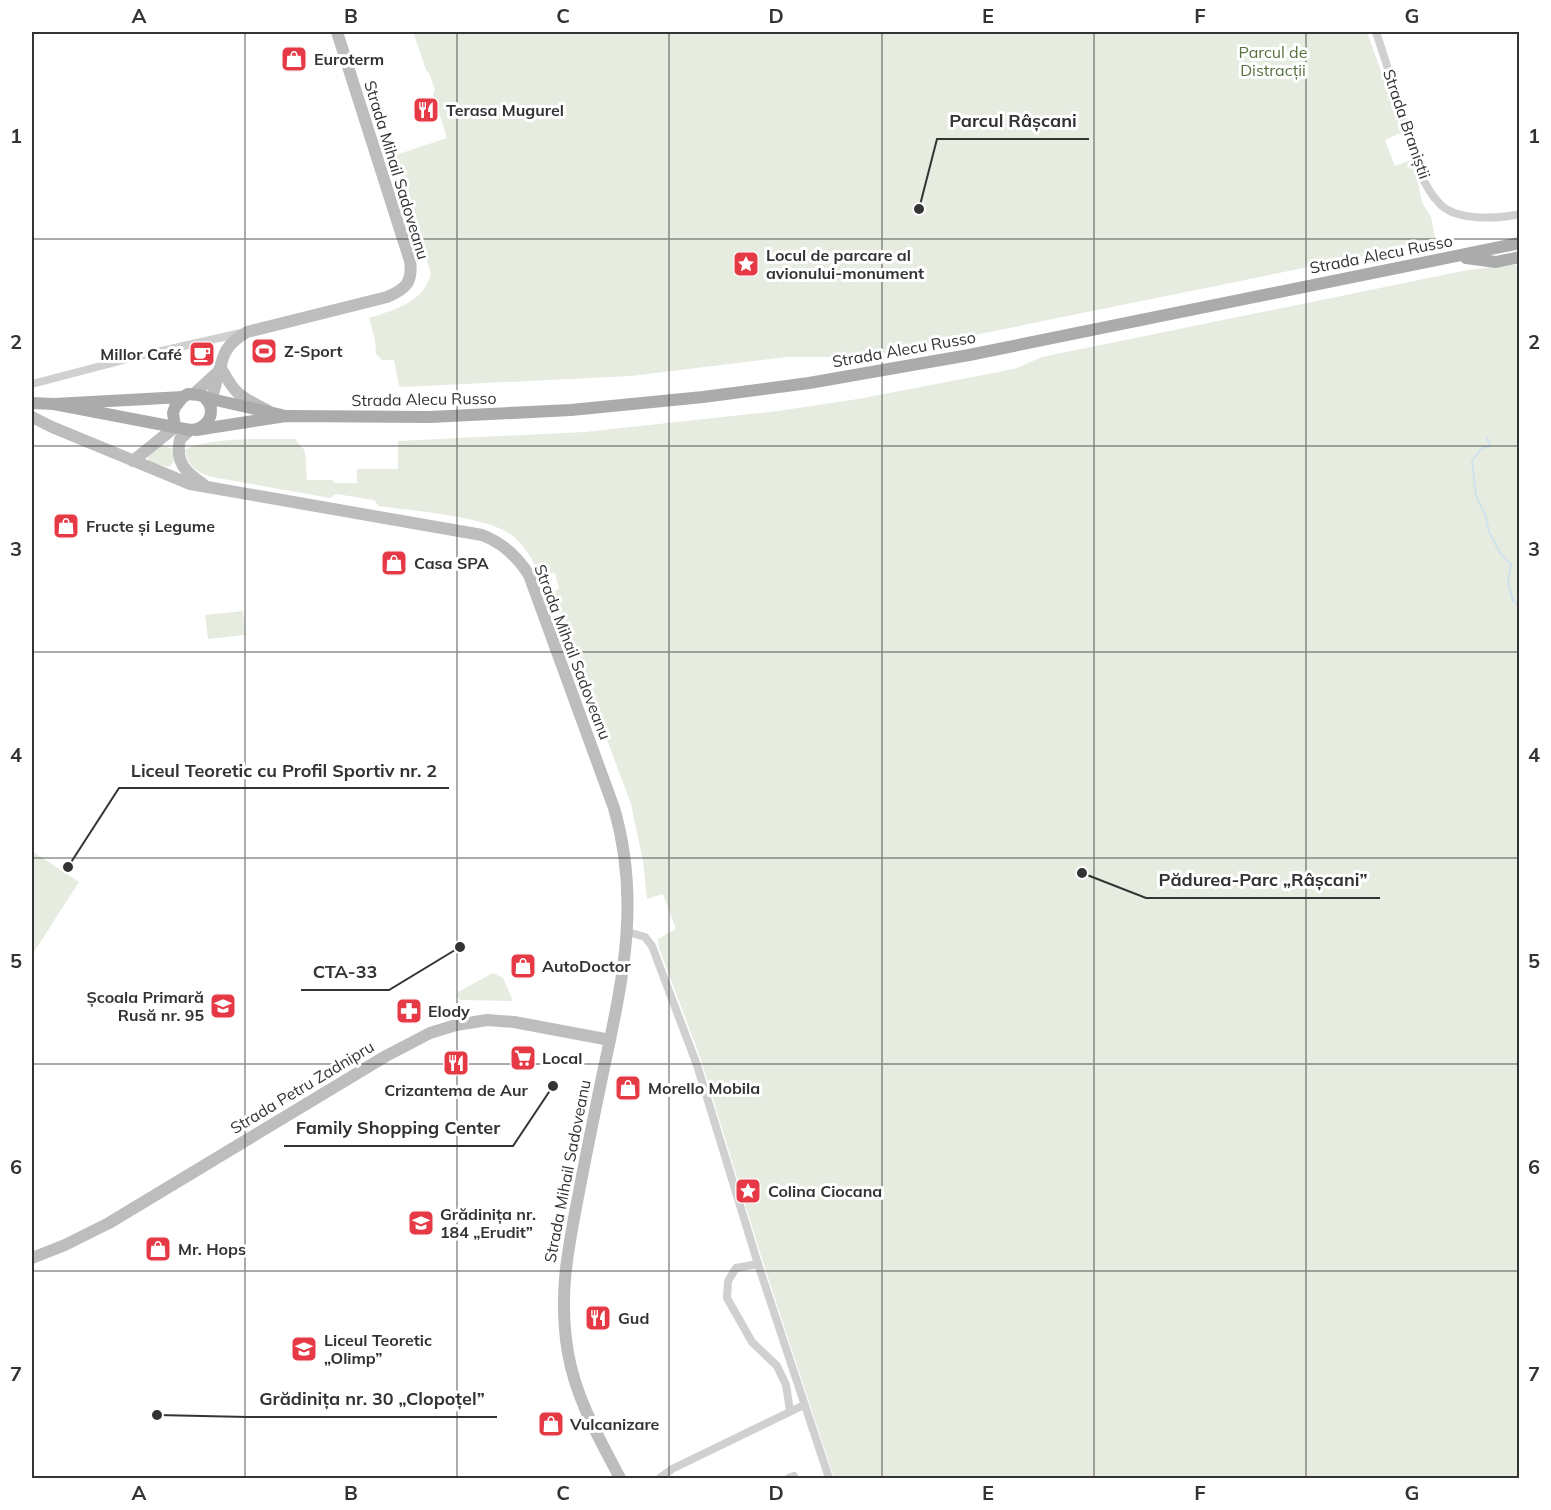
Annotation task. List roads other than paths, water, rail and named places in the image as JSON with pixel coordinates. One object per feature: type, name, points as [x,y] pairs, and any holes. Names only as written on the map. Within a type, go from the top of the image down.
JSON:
[{"type":"main road","name":"Strada Mihail Sadoveanu","points":[[247,332],[387,297],[403,287],[412,274],[410,261],[337,32]]},
{"type":"main road","name":"Strada Alecu Russo","points":[[54,404],[193,430],[286,416],[364,418],[497,414],[641,404],[756,391],[969,355],[1520,243]]},
{"type":"main road","points":[[1453,257],[1497,261],[1520,257]]},
{"type":"main road","points":[[133,461],[175,428],[173,412],[200,399],[221,368],[227,349],[247,332]]},
{"type":"main road","points":[[200,399],[221,368]]},
{"type":"main road","points":[[221,368],[231,388],[237,394],[271,411]]},
{"type":"main road","points":[[147,451],[144,458],[154,469],[167,471],[174,469],[179,459],[180,439],[206,424],[211,413],[200,399]]},
{"type":"main road","name":"Strada Alecu Russo","points":[[32,403],[200,399],[271,411],[286,416]]},
{"type":"main road","name":"Strada Mihail Sadoveanu","points":[[32,417],[52,428],[190,484],[482,535],[495,540],[513,554],[529,575],[614,808],[626,867],[628,932],[622,977],[568,1245],[564,1303],[567,1342],[578,1391],[585,1410],[620,1479]]},
{"type":"main road","points":[[179,459],[192,477],[206,487]]},
{"type":"main road","name":"Strada Petru Zadnipru","points":[[32,1258],[65,1245],[109,1223],[386,1056],[430,1033],[456,1025],[501,1020],[610,1040]]},
{"type":"street","name":"Strada Braniștii","points":[[1376,32],[1422,175],[1440,204],[1450,211],[1468,215],[1498,218],[1520,214]]},
{"type":"street","points":[[32,384],[247,332]]},
{"type":"street","points":[[628,932],[645,937],[654,952],[697,1065],[758,1264],[829,1479]]},
{"type":"street","points":[[758,1264],[736,1268],[728,1281],[727,1298],[752,1342],[777,1366],[786,1384],[790,1411]]},
{"type":"street","points":[[660,1479],[672,1469],[804,1405]]},
{"type":"waterway","points":[[1487,438],[1490,446],[1482,448],[1472,461],[1476,496],[1485,514],[1489,532],[1502,556],[1511,564],[1508,583],[1513,600],[1520,608]]},
{"type":"place","name":"Euroterm","points":[[294,59]]},
{"type":"place","name":"Terasa Mugurel","points":[[426,110]]},
{"type":"place","name":"Parcul Râșcani","points":[[919,209]]},
{"type":"place","name":"Locul de parcare al avionului-monument","points":[[746,264]]},
{"type":"place","name":"Z-Sport","points":[[264,351]]},
{"type":"place","name":"Millor Café","points":[[202,354]]},
{"type":"place","name":"Fructe și Legume","points":[[66,526]]},
{"type":"place","name":"Casa SPA","points":[[394,563]]},
{"type":"place","name":"Liceul Teoretic cu Profil Sportiv nr. 2","points":[[68,867]]},
{"type":"place","name":"Pădurea-Parc „Râșcani”","points":[[1082,873]]},
{"type":"place","name":"CTA-33","points":[[460,947]]},
{"type":"place","name":"AutoDoctor","points":[[523,966]]},
{"type":"place","name":"Școala Primară Rusă nr. 95","points":[[223,1006]]},
{"type":"place","name":"Elody","points":[[409,1011]]},
{"type":"place","name":"Local","points":[[523,1058]]},
{"type":"place","name":"Crizantema de Aur","points":[[456,1063]]},
{"type":"place","name":"Family Shopping Center","points":[[553,1086]]},
{"type":"place","name":"Morello Mobila","points":[[628,1088]]},
{"type":"place","name":"Colina Ciocana","points":[[748,1191]]},
{"type":"place","name":"Grădinița nr. 184 „Erudit”","points":[[421,1223]]},
{"type":"place","name":"Mr. Hops","points":[[158,1249]]},
{"type":"place","name":"Gud","points":[[598,1318]]},
{"type":"place","name":"Liceul Teoretic „Olimp”","points":[[304,1349]]},
{"type":"place","name":"Grădinița nr. 30 „Clopoțel”","points":[[157,1415]]},
{"type":"place","name":"Vulcanizare","points":[[551,1424]]},
{"type":"park label","name":"Parcul de Distracții","points":[[1273,61]]}]
